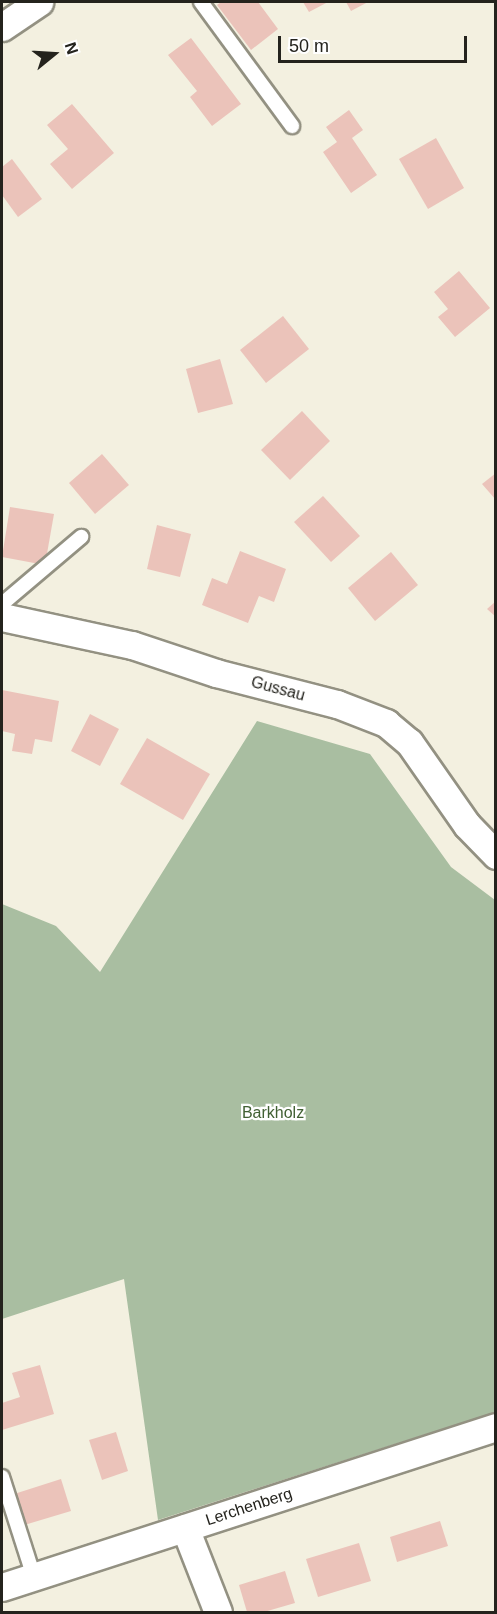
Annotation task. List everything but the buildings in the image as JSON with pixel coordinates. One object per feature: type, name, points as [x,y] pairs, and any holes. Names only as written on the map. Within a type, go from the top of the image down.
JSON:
[{"type":"street","points":[[2,27],[39,2]]},
{"type":"street","name":"Gussau","points":[[2,616],[132,645],[216,673],[337,704],[386,723],[409,742],[467,825],[495,855]]},
{"type":"street","name":"Lerchenberg","points":[[2,1587],[495,1427]]},
{"type":"street","points":[[185,1528],[218,1612]]},
{"type":"lane","points":[[201,2],[292,126]]},
{"type":"lane","points":[[2,604],[81,537]]},
{"type":"lane","points":[[2,1477],[34,1577]]},
{"type":"green space","name":"Barkholz","points":[[257,721],[370,754],[451,867],[495,900],[495,1412],[158,1520],[124,1279],[2,1319],[2,904],[56,926],[100,972]]}]
